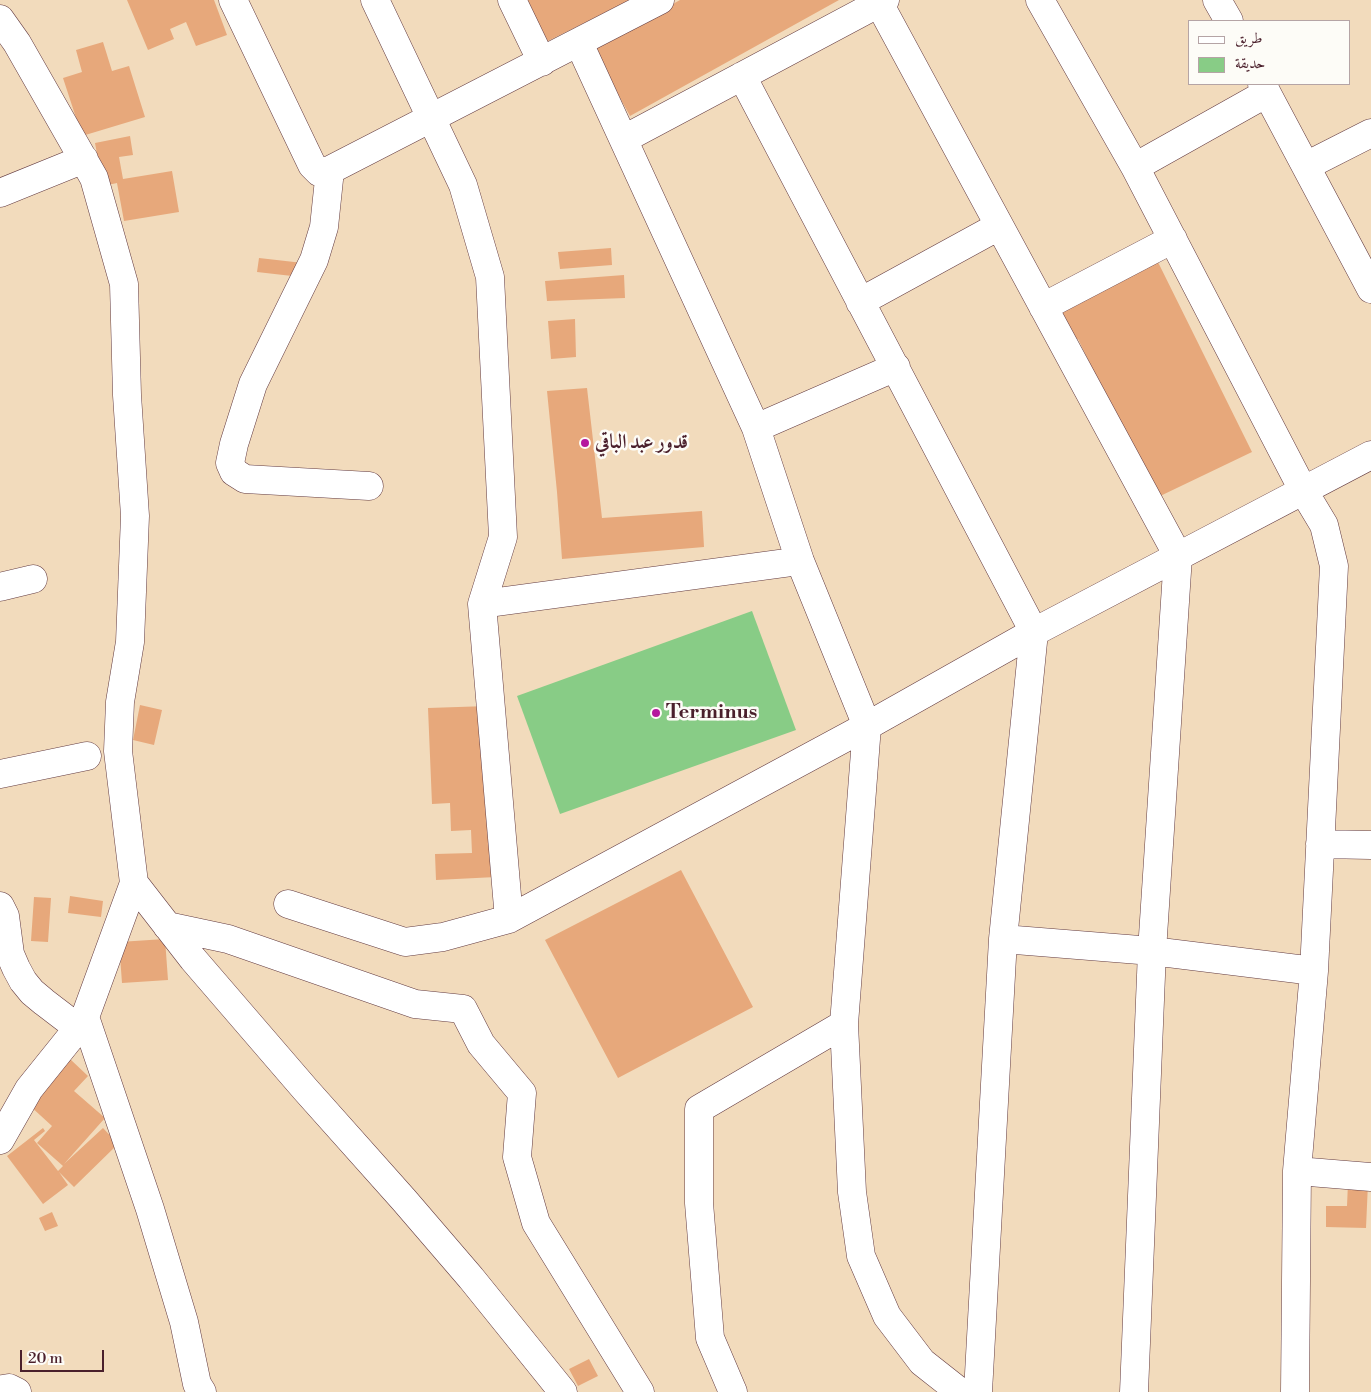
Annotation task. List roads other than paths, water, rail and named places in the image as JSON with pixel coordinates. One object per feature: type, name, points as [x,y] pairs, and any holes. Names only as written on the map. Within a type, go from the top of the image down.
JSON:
[{"type":"street","points":[[233,0],[312,165],[320,172],[330,170],[660,0]]},
{"type":"street","points":[[375,0],[464,185],[490,277],[504,537],[482,604],[509,919]]},
{"type":"street","points":[[512,0],[542,62]]},
{"type":"street","points":[[1040,0],[1134,166],[1303,490],[1324,525],[1334,566],[1314,971],[1297,1171],[1295,1392]]},
{"type":"street","points":[[1217,0],[1227,20]]},
{"type":"street","points":[[624,139],[882,2],[999,226],[1178,556],[1152,952],[1134,1392]]},
{"type":"street","points":[[0,19],[17,44],[94,178],[124,284],[127,395],[135,516],[130,642],[120,702],[118,751],[134,883],[82,1023],[29,1089],[0,1140]]},
{"type":"street","points":[[579,43],[756,428],[800,561],[867,726],[844,1024],[852,1192],[861,1256],[887,1316],[922,1362],[960,1392]]},
{"type":"street","points":[[742,76],[1034,632],[1003,939],[978,1392]]},
{"type":"street","points":[[1134,166],[1264,88],[1371,289]]},
{"type":"street","points":[[1306,166],[1371,133]]},
{"type":"street","points":[[0,193],[84,159]]},
{"type":"street","points":[[330,170],[324,227],[314,260],[253,384],[230,463],[234,472],[245,478],[369,486]]},
{"type":"street","points":[[860,302],[999,226]]},
{"type":"street","points":[[1043,307],[1173,239]]},
{"type":"street","points":[[756,428],[896,367]]},
{"type":"street","points":[[288,904],[405,942],[443,937],[509,919],[867,726],[1034,632],[1371,455]]},
{"type":"street","points":[[482,604],[800,561]]},
{"type":"street","points":[[0,587],[33,579]]},
{"type":"street","points":[[0,774],[87,756]]},
{"type":"street","points":[[1320,844],[1371,845]]},
{"type":"street","points":[[134,883],[193,959],[471,1278],[563,1392]]},
{"type":"street","points":[[0,906],[5,916],[10,954],[23,981],[44,1002],[82,1023],[150,1209],[184,1322],[194,1389]]},
{"type":"street","points":[[167,926],[228,939],[415,1004],[463,1008],[481,1044],[522,1093],[517,1157],[536,1223],[640,1392]]},
{"type":"street","points":[[1003,939],[1152,952],[1314,971]]},
{"type":"street","points":[[733,1392],[710,1338],[699,1203],[699,1109],[844,1024]]},
{"type":"street","points":[[1297,1171],[1371,1177]]},
{"type":"street","points":[[0,1392],[3,1389],[9,1388],[17,1392]]},
{"type":"place","name":"قدور عبد الباقي","points":[[585,443]]},
{"type":"place","name":"Terminus","points":[[656,713]]}]
